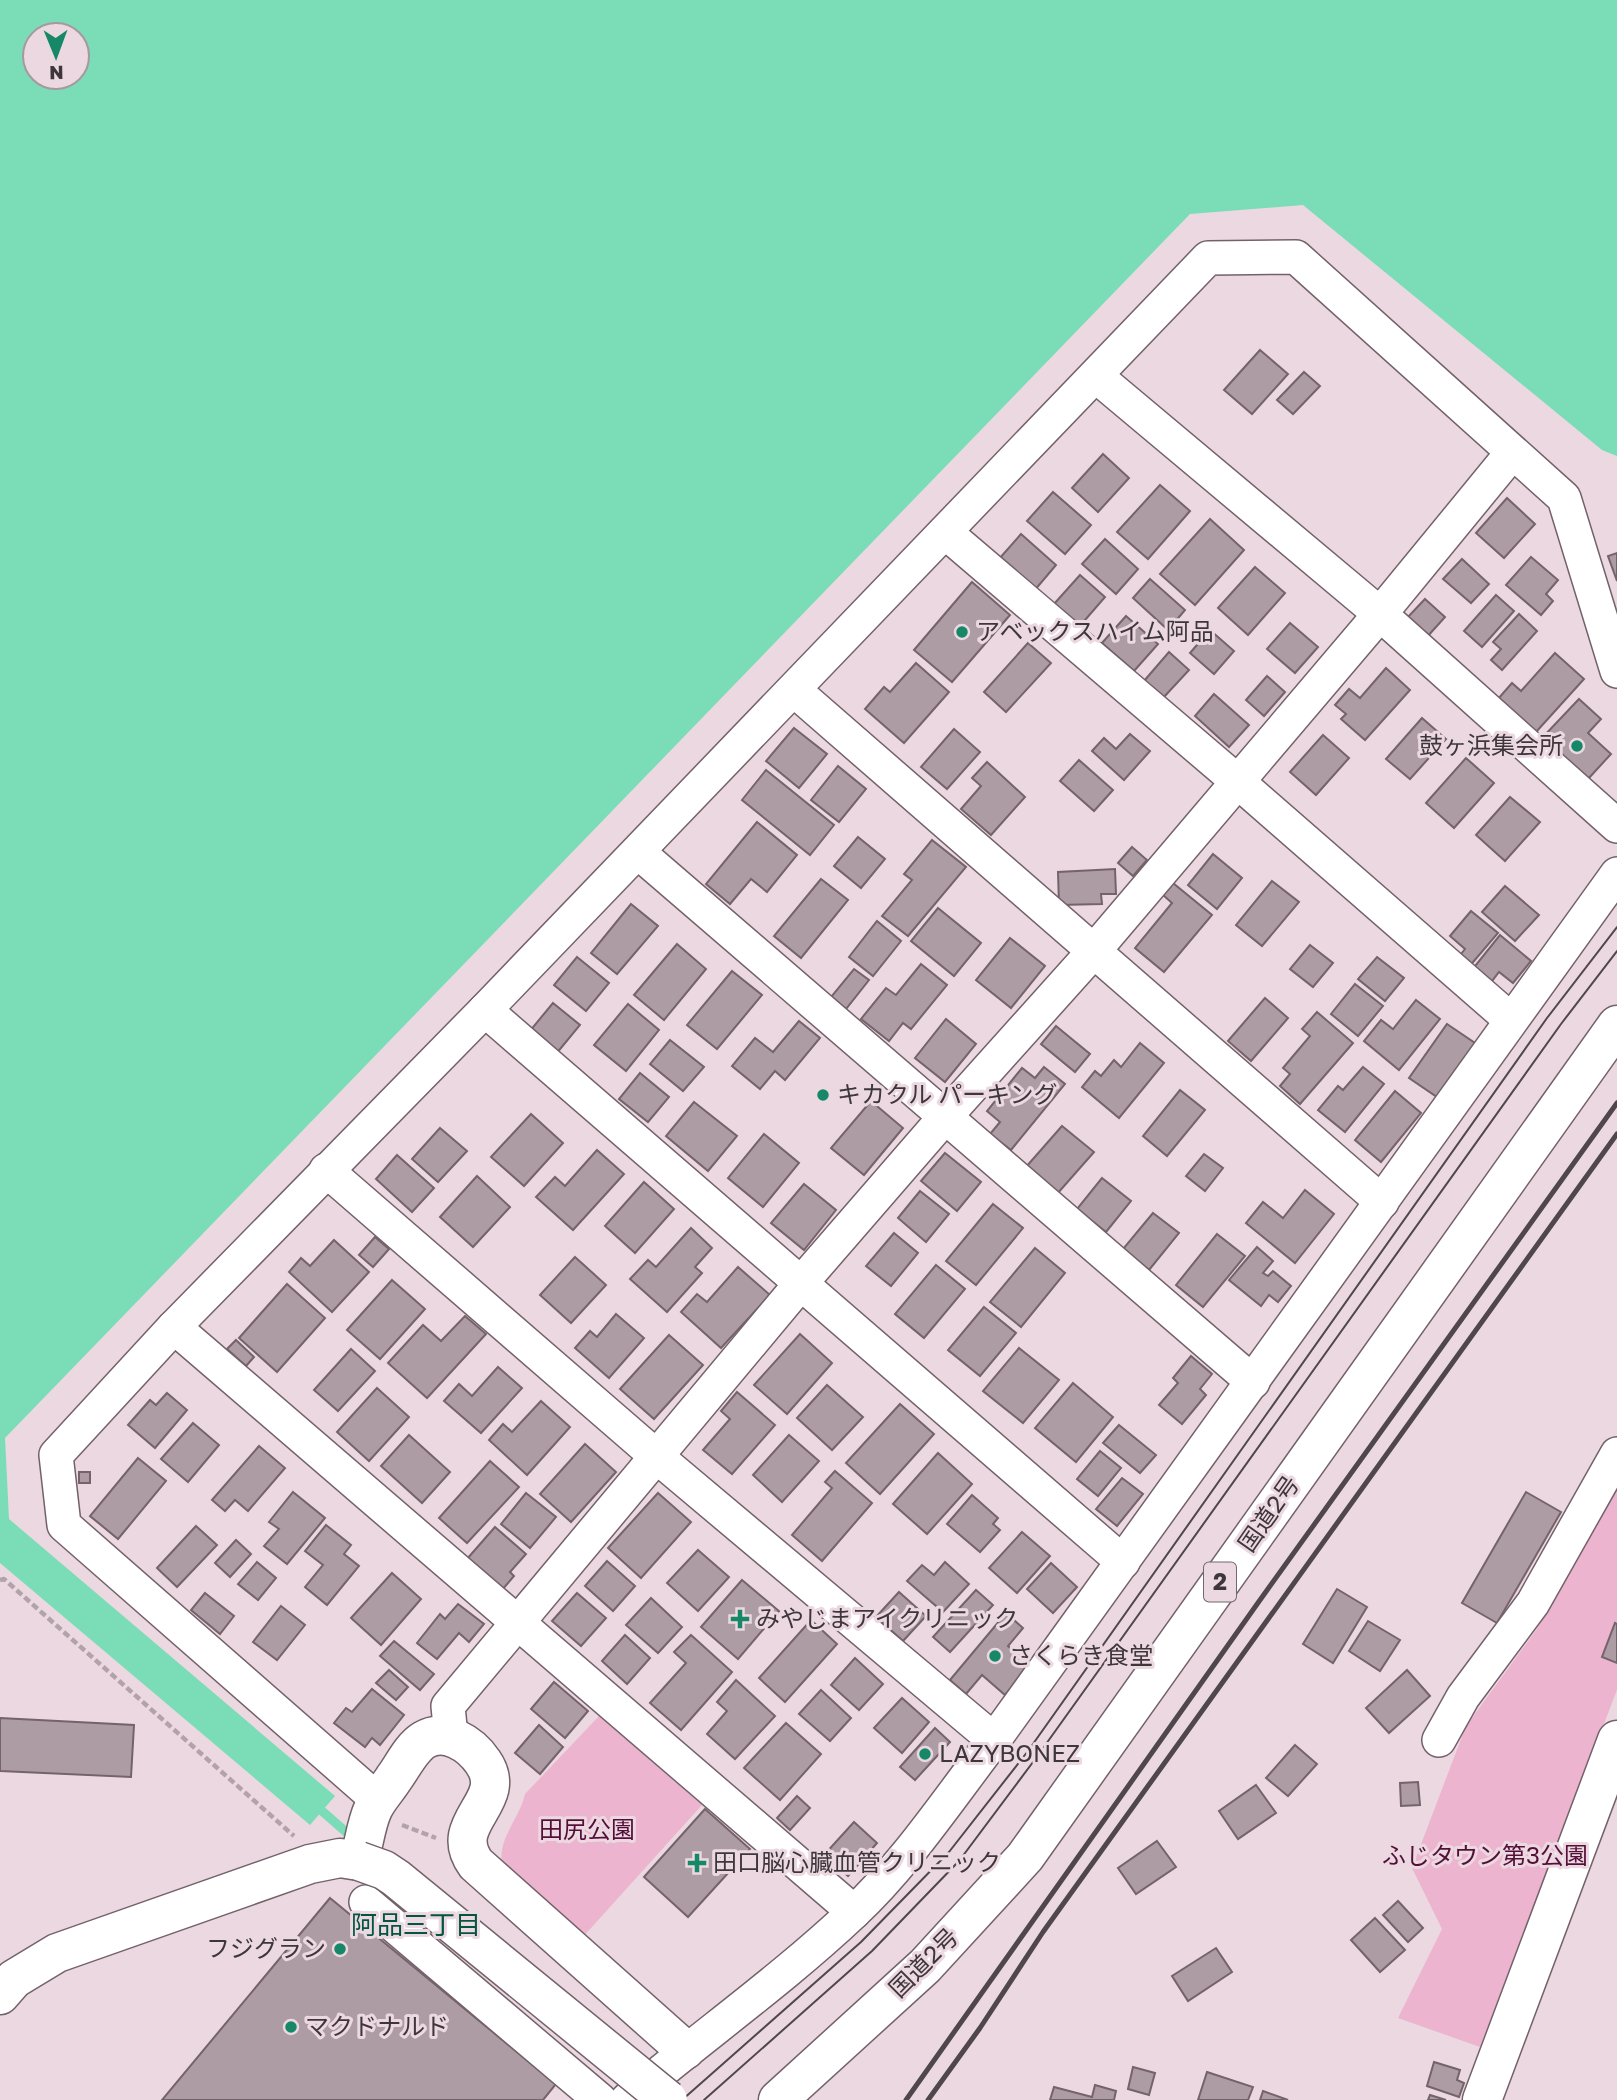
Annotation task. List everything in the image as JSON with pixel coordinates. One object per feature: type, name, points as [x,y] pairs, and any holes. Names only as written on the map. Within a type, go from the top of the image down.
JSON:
[{"type":"main road","name":"国道2号","points":[[778,2100],[925,1966],[1025,1857],[1617,1026]]},
{"type":"main road","points":[[342,1860],[381,1816],[414,1750],[424,1740],[437,1735],[464,1743],[489,1769],[491,1784],[466,1840],[469,1854],[476,1864],[685,2050]]},
{"type":"main road","points":[[1482,2100],[1608,1789],[1617,1740]]},
{"type":"main road","points":[[0,1996],[14,1979],[57,1952],[342,1860],[377,1867],[396,1878],[668,2100]]},
{"type":"street","points":[[381,1816],[64,1525],[56,1455],[174,1326],[638,852],[1208,258],[1296,257],[1564,498],[1614,649]]},
{"type":"street","points":[[1096,376],[1380,614],[1617,826]]},
{"type":"street","points":[[451,1737],[448,1706],[517,1622],[802,1282],[1093,952],[1380,614],[1512,453]]},
{"type":"street","points":[[945,532],[1237,781],[1510,1020]]},
{"type":"street","points":[[794,690],[1382,1202]]},
{"type":"street","points":[[638,852],[1253,1382]]},
{"type":"street","points":[[628,2100],[685,2050],[797,1962],[854,1912],[889,1875],[994,1740],[1617,874]]},
{"type":"street","points":[[485,1010],[1123,1562]]},
{"type":"street","points":[[326,1170],[656,1456],[994,1740]]},
{"type":"street","points":[[174,1326],[854,1912]]},
{"type":"street","points":[[1439,1740],[1462,1698],[1533,1603],[1617,1454]]},
{"type":"street","points":[[366,1902],[600,2100]]},
{"type":"path","points":[[0,1580],[4,1579],[279,1824],[342,1860]]},
{"type":"path","points":[[381,1816],[444,1839]]},
{"type":"green space","name":"ふじタウン第3公園","points":[[1617,1487],[1617,1690],[1480,2047],[1398,2018],[1442,1929],[1412,1868],[1466,1726],[1537,1629]]},
{"type":"green space","name":"田尻公園","points":[[599,1716],[702,1805],[582,1938],[503,1869],[501,1859],[505,1840],[525,1794]]},
{"type":"shaded area","points":[[0,0],[1617,0],[1617,456],[1602,450],[1303,205],[1190,214],[5,1438],[9,1519],[335,1796],[310,1825],[0,1563]]},
{"type":"building","points":[[1260,350],[1288,374],[1252,414],[1224,390]]},
{"type":"building","points":[[1304,372],[1320,386],[1293,414],[1277,400]]},
{"type":"building","points":[[1103,454],[1129,478],[1098,512],[1072,488]]},
{"type":"building","points":[[1160,485],[1190,511],[1148,559],[1117,532]]},
{"type":"building","points":[[1053,492],[1091,525],[1065,554],[1027,521]]},
{"type":"building","points":[[1507,498],[1535,524],[1504,558],[1476,533]]},
{"type":"building","points":[[1210,519],[1244,550],[1195,605],[1160,574]]},
{"type":"building","points":[[1021,534],[1056,565],[1034,591],[999,559]]},
{"type":"building","points":[[1105,539],[1138,569],[1116,594],[1082,564]]},
{"type":"building","points":[[1617,553],[1617,581],[1608,556]]},
{"type":"building","points":[[1531,557],[1558,580],[1546,594],[1553,601],[1541,615],[1506,585]]},
{"type":"building","points":[[1462,559],[1489,584],[1471,603],[1443,579]]},
{"type":"building","points":[[1255,567],[1285,593],[1248,635],[1218,608]]},
{"type":"building","points":[[1080,575],[1105,597],[1079,627],[1054,604]]},
{"type":"building","points":[[1150,579],[1185,610],[1168,630],[1133,598]]},
{"type":"building","name":"アベックスハイム阿品","points":[[972,582],[1010,615],[952,682],[914,650]]},
{"type":"building","points":[[1496,595],[1514,611],[1482,647],[1464,631]]},
{"type":"building","points":[[1425,599],[1445,617],[1427,637],[1407,618]]},
{"type":"building","points":[[1519,614],[1537,631],[1502,670],[1491,660],[1501,649],[1493,642]]},
{"type":"building","points":[[1126,616],[1158,644],[1134,671],[1102,643]]},
{"type":"building","points":[[1290,623],[1318,647],[1295,673],[1267,649]]},
{"type":"building","points":[[1210,630],[1234,651],[1214,674],[1190,653]]},
{"type":"building","points":[[1028,643],[1051,663],[1006,712],[984,692]]},
{"type":"building","points":[[1169,652],[1189,670],[1163,698],[1144,681]]},
{"type":"building","points":[[1555,653],[1584,679],[1536,732],[1498,699],[1512,683],[1521,691]]},
{"type":"building","points":[[916,663],[949,692],[904,743],[865,709],[884,687],[890,692]]},
{"type":"building","points":[[1386,668],[1410,690],[1365,740],[1341,719],[1346,714],[1335,705],[1349,689],[1360,698]]},
{"type":"building","points":[[1267,676],[1285,692],[1264,716],[1246,700]]},
{"type":"building","points":[[1214,694],[1249,725],[1229,747],[1195,716]]},
{"type":"building","name":"鼓ヶ浜集会所","points":[[1579,699],[1601,719],[1588,733],[1611,754],[1588,779],[1542,738]]},
{"type":"building","points":[[1422,718],[1446,739],[1410,779],[1386,759]]},
{"type":"building","points":[[794,728],[827,754],[799,788],[766,761]]},
{"type":"building","points":[[954,729],[980,752],[947,789],[921,767]]},
{"type":"building","points":[[1130,734],[1150,751],[1124,780],[1092,751],[1104,738],[1116,749]]},
{"type":"building","points":[[1323,735],[1349,758],[1316,795],[1290,772]]},
{"type":"building","points":[[1466,758],[1494,783],[1454,828],[1426,803]]},
{"type":"building","points":[[1079,760],[1113,790],[1094,811],[1060,781]]},
{"type":"building","points":[[987,762],[1025,797],[991,835],[961,809],[981,786],[972,778]]},
{"type":"building","points":[[838,766],[866,789],[839,822],[811,800]]},
{"type":"building","points":[[766,770],[834,825],[810,855],[742,800]]},
{"type":"building","points":[[1510,797],[1540,822],[1505,861],[1476,835]]},
{"type":"building","points":[[757,822],[797,855],[767,892],[751,879],[730,904],[706,884]]},
{"type":"building","points":[[858,837],[885,859],[861,888],[834,866]]},
{"type":"building","points":[[932,840],[966,867],[908,936],[882,916],[912,880],[904,874]]},
{"type":"building","points":[[1132,847],[1147,860],[1133,876],[1118,863]]},
{"type":"building","points":[[1213,854],[1242,878],[1217,909],[1188,885]]},
{"type":"building","points":[[1115,869],[1116,894],[1101,894],[1102,904],[1059,905],[1058,872]]},
{"type":"building","points":[[821,879],[848,900],[801,958],[774,936]]},
{"type":"building","points":[[1272,881],[1299,902],[1262,946],[1236,925]]},
{"type":"building","points":[[1173,883],[1212,915],[1164,972],[1135,948],[1172,903],[1163,895]]},
{"type":"building","points":[[1505,886],[1539,915],[1515,941],[1482,912]]},
{"type":"building","points":[[631,904],[658,926],[617,974],[591,953]]},
{"type":"building","points":[[938,908],[981,943],[954,976],[911,941]]},
{"type":"building","points":[[1471,911],[1498,933],[1468,968],[1457,959],[1465,949],[1450,936]]},
{"type":"building","points":[[877,921],[901,941],[873,976],[849,957]]},
{"type":"building","points":[[1500,935],[1531,961],[1513,983],[1499,972],[1489,985],[1471,971]]},
{"type":"building","points":[[1010,938],[1045,966],[1011,1008],[976,980]]},
{"type":"building","points":[[677,944],[706,969],[664,1020],[634,995]]},
{"type":"building","points":[[1310,945],[1333,963],[1313,987],[1290,969]]},
{"type":"building","points":[[577,957],[609,983],[586,1011],[554,985]]},
{"type":"building","points":[[1377,957],[1404,978],[1385,1001],[1358,979]]},
{"type":"building","points":[[921,964],[947,985],[911,1029],[903,1023],[889,1041],[861,1019],[886,988],[896,995]]},
{"type":"building","points":[[854,969],[869,980],[846,1009],[831,997]]},
{"type":"building","points":[[732,971],[762,995],[717,1049],[687,1025]]},
{"type":"building","points":[[1355,984],[1383,1006],[1358,1036],[1331,1014]]},
{"type":"building","points":[[1265,998],[1288,1018],[1251,1061],[1228,1041]]},
{"type":"building","points":[[1416,1000],[1440,1019],[1399,1070],[1364,1041],[1381,1020],[1393,1029]]},
{"type":"building","points":[[553,1003],[580,1025],[556,1054],[529,1032]]},
{"type":"building","points":[[628,1004],[659,1030],[626,1071],[594,1045]]},
{"type":"building","points":[[1317,1012],[1353,1043],[1300,1104],[1280,1086],[1290,1074],[1283,1068],[1310,1036],[1302,1029]]},
{"type":"building","points":[[946,1019],[976,1044],[945,1082],[915,1058]]},
{"type":"building","points":[[799,1021],[820,1038],[785,1080],[775,1071],[760,1089],[732,1066],[755,1038],[773,1052]]},
{"type":"building","points":[[1447,1024],[1475,1043],[1437,1097],[1409,1078]]},
{"type":"building","points":[[1056,1026],[1090,1054],[1075,1072],[1041,1044]]},
{"type":"building","points":[[670,1040],[704,1067],[683,1091],[650,1064]]},
{"type":"building","points":[[1140,1043],[1164,1063],[1119,1118],[1082,1087],[1095,1071],[1101,1076],[1114,1060],[1121,1067]]},
{"type":"building","points":[[1044,1067],[1065,1084],[1011,1150],[990,1134],[1000,1122],[987,1111],[1022,1068],[1035,1078]]},
{"type":"building","points":[[1363,1067],[1384,1084],[1345,1132],[1318,1110],[1338,1086],[1343,1090]]},
{"type":"building","points":[[640,1073],[669,1097],[648,1122],[619,1099]]},
{"type":"building","points":[[1180,1090],[1205,1110],[1167,1156],[1143,1136]]},
{"type":"building","points":[[1395,1091],[1421,1113],[1381,1162],[1355,1140]]},
{"type":"building","points":[[871,1101],[903,1128],[864,1175],[831,1148]]},
{"type":"building","points":[[694,1102],[737,1136],[708,1171],[666,1136]]},
{"type":"building","points":[[531,1114],[563,1143],[524,1186],[491,1157]]},
{"type":"building","points":[[1062,1126],[1094,1152],[1057,1194],[1026,1167]]},
{"type":"building","points":[[440,1128],[467,1151],[438,1182],[412,1159]]},
{"type":"building","points":[[764,1134],[799,1163],[763,1207],[728,1178]]},
{"type":"building","points":[[597,1150],[624,1174],[573,1230],[536,1197],[555,1177],[565,1186]]},
{"type":"building","points":[[945,1153],[981,1182],[957,1211],[921,1181]]},
{"type":"building","points":[[1204,1154],[1223,1168],[1205,1191],[1186,1176]]},
{"type":"building","points":[[397,1155],[434,1188],[412,1212],[376,1179]]},
{"type":"building","points":[[477,1176],[510,1207],[473,1247],[440,1217]]},
{"type":"building","points":[[1102,1178],[1131,1201],[1106,1232],[1077,1209]]},
{"type":"building","points":[[644,1182],[674,1209],[635,1253],[605,1226]]},
{"type":"building","points":[[804,1184],[836,1210],[804,1250],[771,1223]]},
{"type":"building","points":[[1305,1190],[1334,1214],[1295,1263],[1246,1223],[1263,1202],[1283,1218]]},
{"type":"building","points":[[920,1191],[949,1214],[926,1242],[898,1218]]},
{"type":"building","points":[[993,1204],[1023,1228],[976,1285],[946,1261]]},
{"type":"building","points":[[1153,1213],[1179,1233],[1149,1270],[1123,1249]]},
{"type":"building","points":[[691,1228],[712,1248],[695,1267],[702,1273],[667,1312],[630,1279],[648,1260],[656,1267]]},
{"type":"building","points":[[894,1233],[918,1253],[891,1286],[866,1266]]},
{"type":"building","points":[[1217,1234],[1245,1256],[1203,1307],[1176,1285]]},
{"type":"building","points":[[375,1237],[389,1249],[373,1267],[359,1255]]},
{"type":"building","points":[[334,1240],[369,1272],[332,1312],[289,1272],[301,1258],[310,1266]]},
{"type":"building","points":[[1257,1247],[1273,1261],[1263,1273],[1268,1276],[1273,1271],[1291,1286],[1278,1302],[1269,1295],[1261,1306],[1229,1280]]},
{"type":"building","points":[[1035,1248],[1065,1273],[1021,1327],[990,1302]]},
{"type":"building","points":[[575,1257],[606,1285],[571,1323],[540,1295]]},
{"type":"building","points":[[936,1265],[965,1289],[924,1338],[895,1314]]},
{"type":"building","points":[[738,1267],[770,1295],[721,1348],[681,1312],[697,1294],[707,1302]]},
{"type":"building","points":[[392,1280],[425,1309],[380,1359],[347,1330]]},
{"type":"building","points":[[287,1284],[325,1318],[277,1372],[239,1338]]},
{"type":"building","points":[[984,1307],[1016,1333],[980,1376],[948,1350]]},
{"type":"building","points":[[616,1314],[644,1338],[609,1378],[575,1348],[590,1331],[597,1337]]},
{"type":"building","points":[[465,1316],[486,1334],[427,1398],[388,1363],[423,1325],[441,1341]]},
{"type":"building","points":[[800,1334],[832,1363],[787,1414],[754,1385]]},
{"type":"building","points":[[669,1335],[703,1365],[654,1419],[620,1389]]},
{"type":"building","points":[[236,1340],[254,1357],[246,1366],[227,1349]]},
{"type":"building","points":[[1019,1348],[1059,1380],[1023,1423],[983,1391]]},
{"type":"building","points":[[351,1349],[375,1371],[338,1411],[314,1390]]},
{"type":"building","points":[[1191,1356],[1212,1374],[1200,1389],[1206,1395],[1182,1424],[1159,1405],[1178,1383],[1173,1378]]},
{"type":"building","points":[[498,1367],[522,1388],[481,1433],[444,1401],[459,1384],[472,1396]]},
{"type":"building","points":[[1073,1383],[1113,1417],[1076,1462],[1035,1428]]},
{"type":"building","points":[[827,1385],[863,1417],[832,1450],[797,1418]]},
{"type":"building","points":[[377,1388],[409,1417],[369,1461],[337,1432]]},
{"type":"building","points":[[737,1392],[775,1425],[732,1474],[703,1450],[730,1419],[721,1411]]},
{"type":"building","points":[[167,1393],[187,1410],[155,1448],[128,1425],[150,1400],[156,1405]]},
{"type":"building","points":[[541,1401],[570,1427],[527,1475],[489,1440],[503,1424],[512,1432]]},
{"type":"building","points":[[900,1404],[934,1434],[880,1494],[846,1463]]},
{"type":"building","points":[[193,1423],[219,1445],[188,1482],[161,1459]]},
{"type":"building","points":[[1119,1425],[1156,1455],[1140,1473],[1103,1443]]},
{"type":"building","points":[[409,1435],[450,1472],[422,1503],[381,1466]]},
{"type":"building","points":[[789,1435],[819,1461],[782,1502],[753,1475]]},
{"type":"building","points":[[585,1444],[616,1472],[571,1522],[540,1494]]},
{"type":"building","points":[[259,1446],[285,1468],[248,1511],[235,1500],[225,1511],[212,1500]]},
{"type":"building","points":[[1100,1451],[1121,1468],[1098,1496],[1077,1479]]},
{"type":"building","points":[[938,1453],[972,1484],[927,1534],[893,1504]]},
{"type":"building","points":[[138,1458],[166,1481],[118,1539],[90,1516]]},
{"type":"building","points":[[490,1461],[519,1487],[467,1543],[439,1518]]},
{"type":"building","points":[[835,1471],[872,1503],[822,1561],[792,1535],[832,1488],[825,1482]]},
{"type":"building","points":[[79,1472],[90,1472],[90,1483],[79,1483]]},
{"type":"building","points":[[1122,1478],[1143,1494],[1117,1526],[1096,1509]]},
{"type":"building","points":[[293,1492],[325,1518],[287,1564],[264,1546],[279,1529],[269,1522]]},
{"type":"building","points":[[1526,1492],[1561,1512],[1497,1623],[1462,1603]]},
{"type":"building","points":[[526,1493],[556,1517],[530,1548],[501,1524]]},
{"type":"building","points":[[658,1493],[691,1522],[641,1578],[608,1548]]},
{"type":"building","points":[[972,1495],[998,1518],[993,1524],[1000,1530],[980,1552],[947,1524]]},
{"type":"building","points":[[326,1525],[351,1545],[344,1554],[359,1566],[327,1605],[305,1587],[323,1565],[305,1551]]},
{"type":"building","points":[[196,1526],[217,1545],[177,1587],[157,1568]]},
{"type":"building","points":[[495,1527],[526,1554],[510,1572],[514,1576],[502,1590],[467,1559]]},
{"type":"building","points":[[1022,1532],[1050,1556],[1017,1593],[989,1568]]},
{"type":"building","points":[[236,1540],[251,1554],[230,1577],[215,1563]]},
{"type":"building","points":[[698,1550],[729,1577],[698,1611],[667,1583]]},
{"type":"building","points":[[607,1561],[635,1586],[613,1611],[585,1586]]},
{"type":"building","points":[[257,1562],[276,1578],[258,1600],[238,1584]]},
{"type":"building","points":[[945,1562],[969,1584],[943,1612],[907,1581],[922,1565],[934,1575]]},
{"type":"building","points":[[1051,1563],[1077,1587],[1053,1613],[1027,1589]]},
{"type":"building","points":[[392,1573],[421,1599],[381,1645],[351,1618]]},
{"type":"building","name":"みやじまアイクリニック","points":[[742,1580],[779,1611],[738,1659],[701,1627]]},
{"type":"building","points":[[1337,1589],[1367,1607],[1333,1663],[1303,1644]]},
{"type":"building","points":[[976,1590],[993,1605],[950,1652],[933,1637]]},
{"type":"building","points":[[899,1592],[926,1616],[903,1641],[876,1617]]},
{"type":"building","points":[[205,1593],[234,1616],[220,1634],[191,1610]]},
{"type":"building","points":[[577,1593],[606,1618],[581,1646],[552,1621]]},
{"type":"building","points":[[651,1598],[682,1627],[658,1653],[626,1625]]},
{"type":"building","points":[[458,1604],[484,1624],[469,1642],[459,1633],[437,1659],[417,1643],[440,1614],[445,1619]]},
{"type":"building","points":[[281,1606],[305,1625],[277,1660],[253,1642]]},
{"type":"building","name":"さくらき食堂","points":[[1006,1613],[1023,1628],[1008,1646],[1031,1665],[1005,1695],[982,1675],[966,1694],[950,1680]]},
{"type":"building","points":[[811,1620],[837,1644],[785,1702],[759,1678]]},
{"type":"building","points":[[1368,1621],[1400,1640],[1380,1671],[1349,1651]]},
{"type":"building","points":[[1615,1623],[1617,1624],[1617,1663],[1602,1657]]},
{"type":"building","points":[[625,1635],[650,1658],[627,1684],[602,1661]]},
{"type":"building","points":[[691,1635],[732,1672],[681,1730],[650,1703],[686,1663],[674,1652]]},
{"type":"building","points":[[394,1641],[434,1674],[420,1690],[380,1656]]},
{"type":"building","points":[[855,1658],[883,1684],[859,1710],[831,1685]]},
{"type":"building","points":[[389,1670],[408,1687],[396,1700],[376,1683]]},
{"type":"building","points":[[1407,1670],[1430,1696],[1389,1733],[1366,1708]]},
{"type":"building","points":[[736,1680],[775,1716],[735,1759],[707,1734],[727,1711],[717,1702]]},
{"type":"building","points":[[554,1682],[588,1711],[565,1738],[531,1709]]},
{"type":"building","points":[[372,1689],[404,1715],[380,1745],[372,1738],[365,1747],[334,1723],[346,1708],[352,1712]]},
{"type":"building","points":[[821,1690],[851,1718],[830,1741],[799,1714]]},
{"type":"building","points":[[902,1698],[929,1722],[902,1753],[874,1728]]},
{"type":"building","points":[[0,1718],[134,1725],[131,1777],[0,1771]]},
{"type":"building","points":[[786,1723],[821,1754],[780,1800],[744,1768]]},
{"type":"building","points":[[539,1725],[563,1747],[540,1774],[515,1753]]},
{"type":"building","name":"LAZYBONEZ","points":[[935,1728],[950,1742],[915,1780],[900,1767]]},
{"type":"building","points":[[1295,1745],[1317,1764],[1288,1796],[1266,1778]]},
{"type":"building","points":[[1418,1782],[1420,1805],[1401,1806],[1400,1783]]},
{"type":"building","points":[[1256,1785],[1276,1813],[1238,1839],[1219,1811]]},
{"type":"building","points":[[797,1796],[810,1808],[790,1830],[777,1818]]},
{"type":"building","name":"田口脳心臓血管クリニック","points":[[705,1809],[750,1849],[688,1917],[644,1877]]},
{"type":"building","points":[[854,1822],[877,1843],[848,1876],[824,1855]]},
{"type":"building","points":[[1157,1841],[1176,1867],[1136,1894],[1118,1868]]},
{"type":"building","name":"フジグラン","points":[[330,1898],[556,2084],[543,2100],[162,2100]]},
{"type":"building","points":[[1398,1901],[1423,1928],[1408,1942],[1383,1915]]},
{"type":"building","points":[[1375,1918],[1405,1950],[1380,1972],[1351,1940]]},
{"type":"building","points":[[1216,1948],[1232,1972],[1188,2001],[1172,1976]]},
{"type":"building","points":[[1434,2062],[1460,2070],[1457,2080],[1464,2083],[1459,2097],[1427,2086]]},
{"type":"building","points":[[1133,2067],[1155,2073],[1149,2095],[1128,2089]]},
{"type":"building","points":[[1207,2072],[1253,2087],[1248,2100],[1198,2100]]},
{"type":"building","points":[[1095,2085],[1116,2091],[1114,2100],[1050,2100],[1054,2087],[1092,2097]]},
{"type":"building","points":[[1263,2091],[1288,2100],[1260,2100]]},
{"type":"building","points":[[1430,2095],[1446,2100],[1428,2100]]},
{"type":"waterway","points":[[322,1811],[354,1839]]},
{"type":"tram line","points":[[682,2100],[861,1942],[949,1852],[1028,1751],[1547,1018],[1617,927]]},
{"type":"tram line","points":[[704,2100],[872,1951],[959,1861],[1036,1758],[1561,1024],[1617,951]]},
{"type":"railway","points":[[906,2100],[1617,1103]]},
{"type":"railway","points":[[928,2100],[980,2028],[1043,1932],[1617,1134]]},
{"type":"place","name":"アベックスハイム阿品","points":[[962,632]]},
{"type":"place","name":"鼓ヶ浜集会所","points":[[1577,746]]},
{"type":"place","name":"キカクル パーキング","points":[[823,1095]]},
{"type":"place","name":"みやじまアイクリニック","points":[[740,1619]]},
{"type":"place","name":"さくらき食堂","points":[[995,1656]]},
{"type":"place","name":"LAZYBONEZ","points":[[925,1754]]},
{"type":"place","name":"田口脳心臓血管クリニック","points":[[697,1863]]},
{"type":"place","name":"フジグラン","points":[[340,1949]]},
{"type":"place","name":"マクドナルド","points":[[291,2027]]},
{"type":"district","name":"阿品三丁目","points":[[416,1925]]}]
